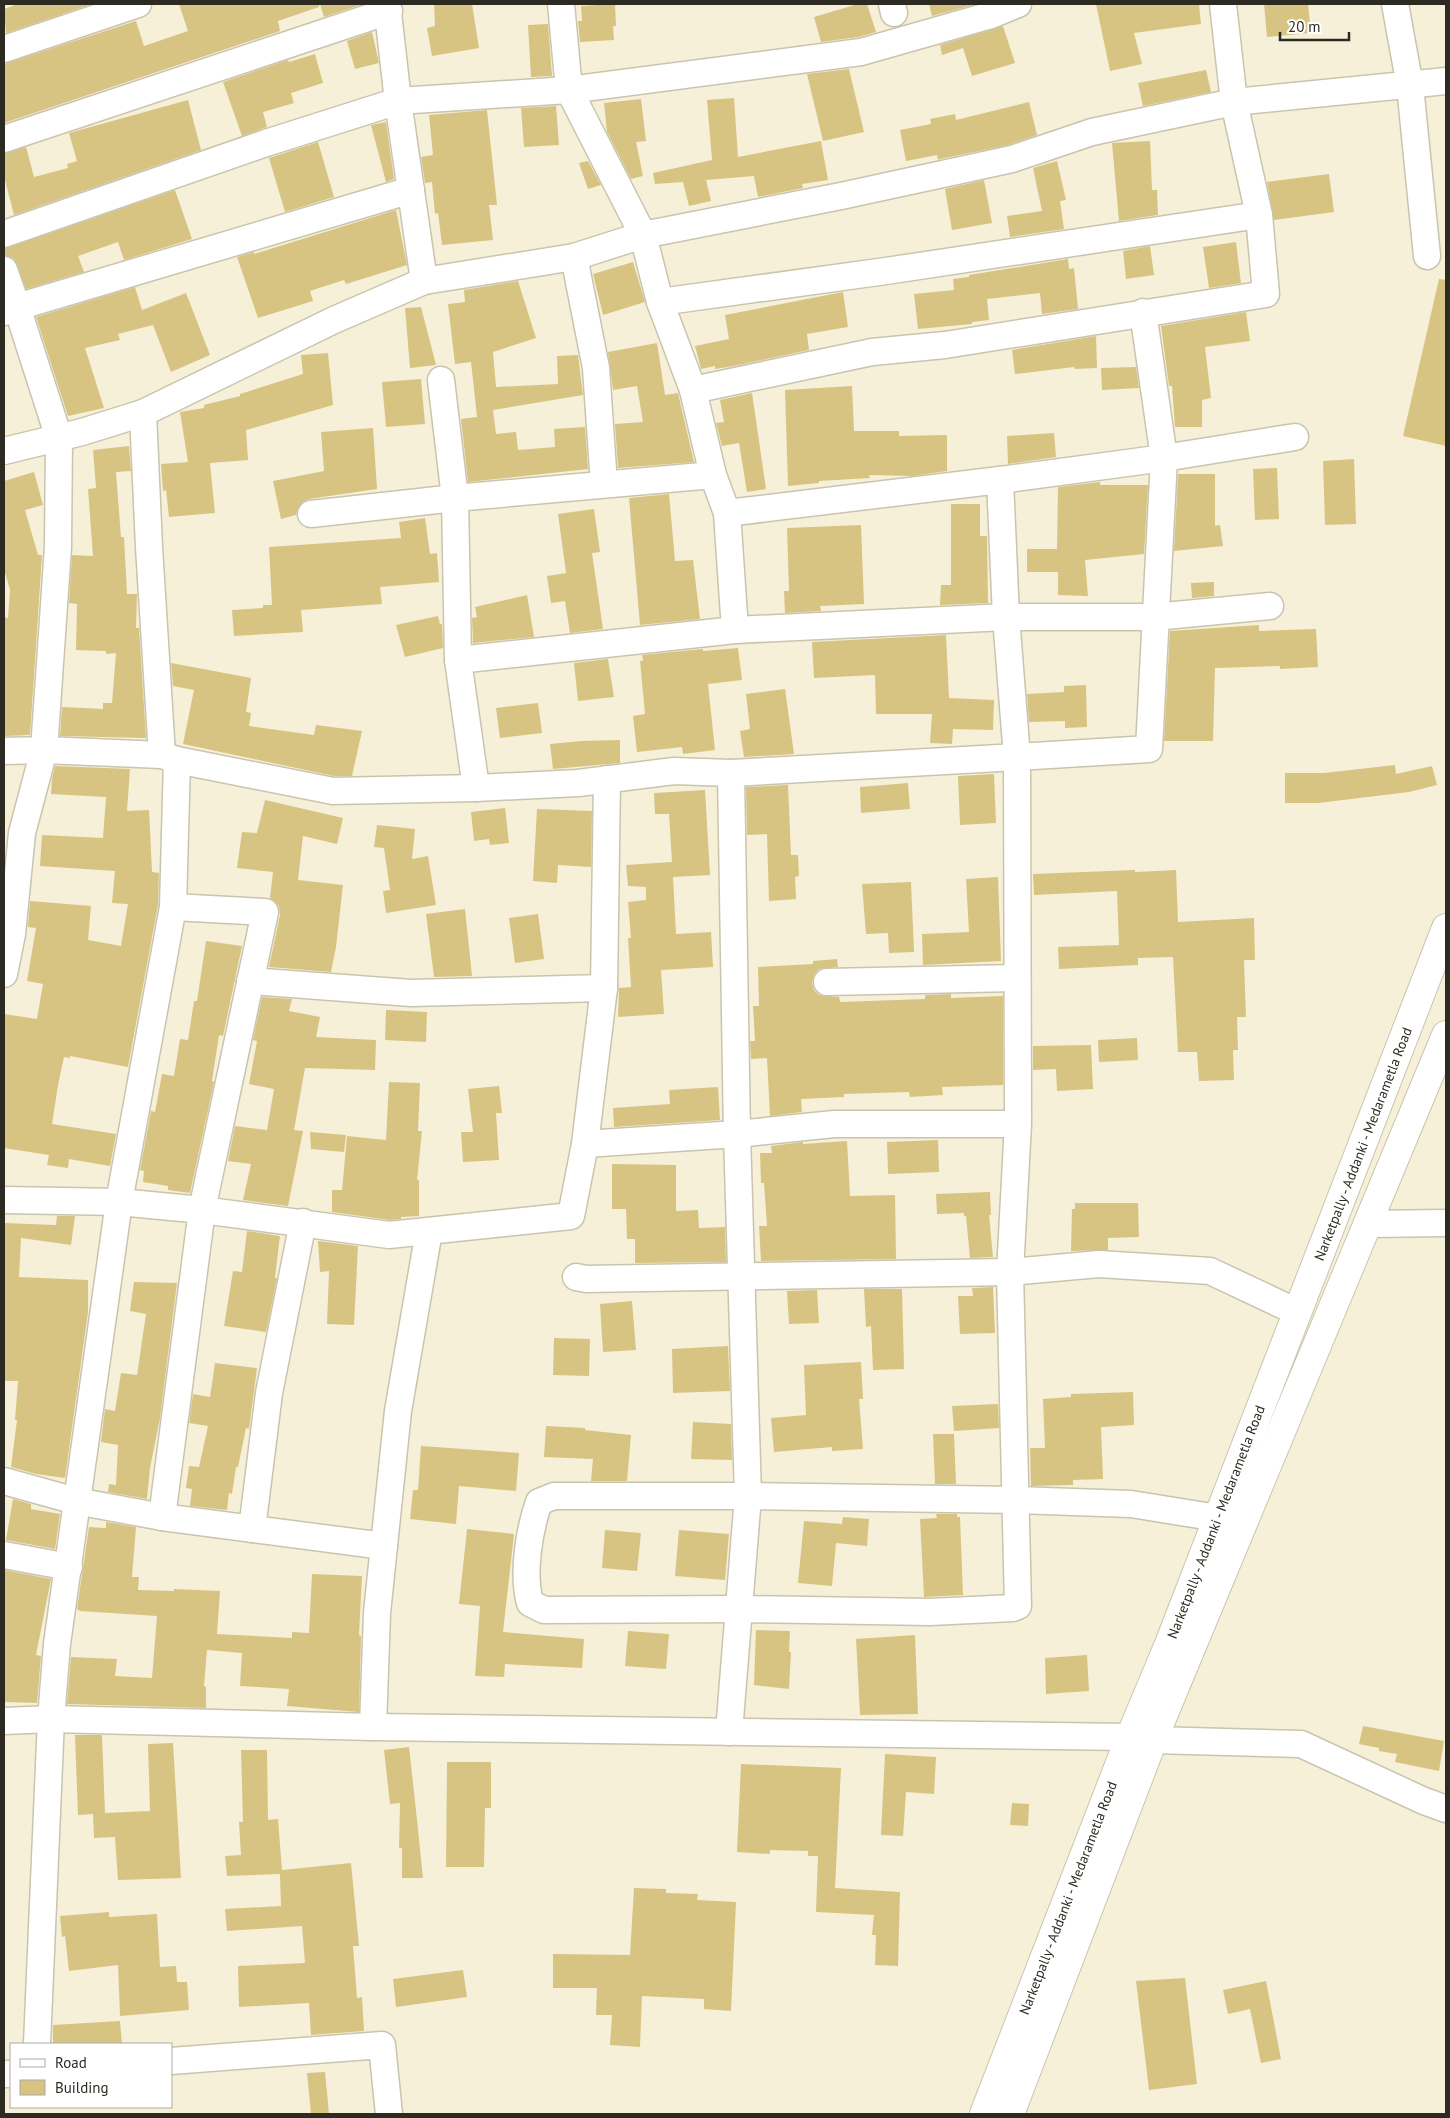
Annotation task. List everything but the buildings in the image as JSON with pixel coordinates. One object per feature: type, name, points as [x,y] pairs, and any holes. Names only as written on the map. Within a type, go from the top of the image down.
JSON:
[{"type":"highway","name":"Narketpally - Addanki - Medarametla Road","points":[[1010,2114],[1142,1739],[1169,1644],[1446,928]]},
{"type":"highway","name":"Narketpally - Addanki - Medarametla Road","points":[[984,2114],[1142,1739],[1368,1224],[1439,1070],[1446,1035]]},
{"type":"street","points":[[4,49],[138,4]]},
{"type":"street","points":[[561,4],[569,90],[643,234],[660,302],[693,390],[713,476],[727,513],[735,630]]},
{"type":"street","points":[[4,234],[266,143],[398,101],[569,90],[861,52],[991,15],[1018,4]]},
{"type":"street","points":[[693,390],[872,352],[945,345],[1143,312],[1266,294],[1258,215],[1234,102],[1223,4]]},
{"type":"street","points":[[1395,4],[1410,86],[1427,256]]},
{"type":"street","points":[[4,139],[388,8],[398,101],[424,281]]},
{"type":"street","points":[[4,451],[60,438],[143,413],[292,340],[424,281],[574,257],[643,234],[841,196],[1012,159],[1092,132],[1234,102],[1446,81]]},
{"type":"street","points":[[10,310],[411,190]]},
{"type":"street","points":[[660,302],[886,271],[1258,215]]},
{"type":"street","points":[[574,257],[596,368],[604,484]]},
{"type":"street","points":[[4,270],[10,310],[60,438],[58,547],[44,750],[13,833],[4,974]]},
{"type":"street","points":[[4,750],[44,750],[170,757],[333,791],[476,788],[607,779],[674,771],[731,773],[1149,749],[1154,617],[1164,458],[1143,312]]},
{"type":"street","points":[[441,380],[454,498],[458,660],[476,788]]},
{"type":"street","points":[[37,2043],[51,1719],[57,1644],[119,1202],[173,907],[170,757],[149,547],[143,413]]},
{"type":"street","points":[[727,513],[1000,480],[1164,458],[1295,437]]},
{"type":"street","points":[[311,514],[454,498],[713,476]]},
{"type":"street","points":[[1000,480],[1006,617],[1017,756],[1016,978],[1018,1124],[1010,1272],[1016,1500],[1018,1606],[1013,1608],[930,1612],[739,1609],[544,1610],[530,1603],[526,1586],[532,1521],[539,1502],[554,1496],[748,1496],[1016,1500],[1131,1504],[1218,1518]]},
{"type":"street","points":[[458,660],[735,630],[1006,617],[1154,617],[1270,606]]},
{"type":"street","points":[[729,1732],[748,1496],[737,1134],[731,773]]},
{"type":"street","points":[[4,1200],[119,1202],[304,1222],[389,1235],[571,1216],[585,1144],[604,988],[607,779]]},
{"type":"street","points":[[162,1517],[202,1210],[265,912],[173,907]]},
{"type":"street","points":[[827,982],[1016,978]]},
{"type":"street","points":[[250,981],[411,993],[604,988]]},
{"type":"street","points":[[585,1144],[737,1134],[834,1124],[1018,1124]]},
{"type":"street","points":[[252,1529],[269,1393],[304,1222]]},
{"type":"street","points":[[1368,1224],[1446,1223]]},
{"type":"street","points":[[373,1727],[377,1613],[398,1410],[429,1230]]},
{"type":"street","points":[[576,1277],[586,1279],[1010,1272],[1099,1264],[1210,1272],[1298,1312]]},
{"type":"street","points":[[4,1481],[76,1501],[162,1517],[384,1546]]},
{"type":"street","points":[[4,1555],[69,1567]]},
{"type":"street","points":[[4,1721],[51,1719],[373,1727],[1142,1739],[1301,1744],[1424,1801],[1446,1809]]},
{"type":"street","points":[[172,2061],[382,2045],[389,2114]]}]
